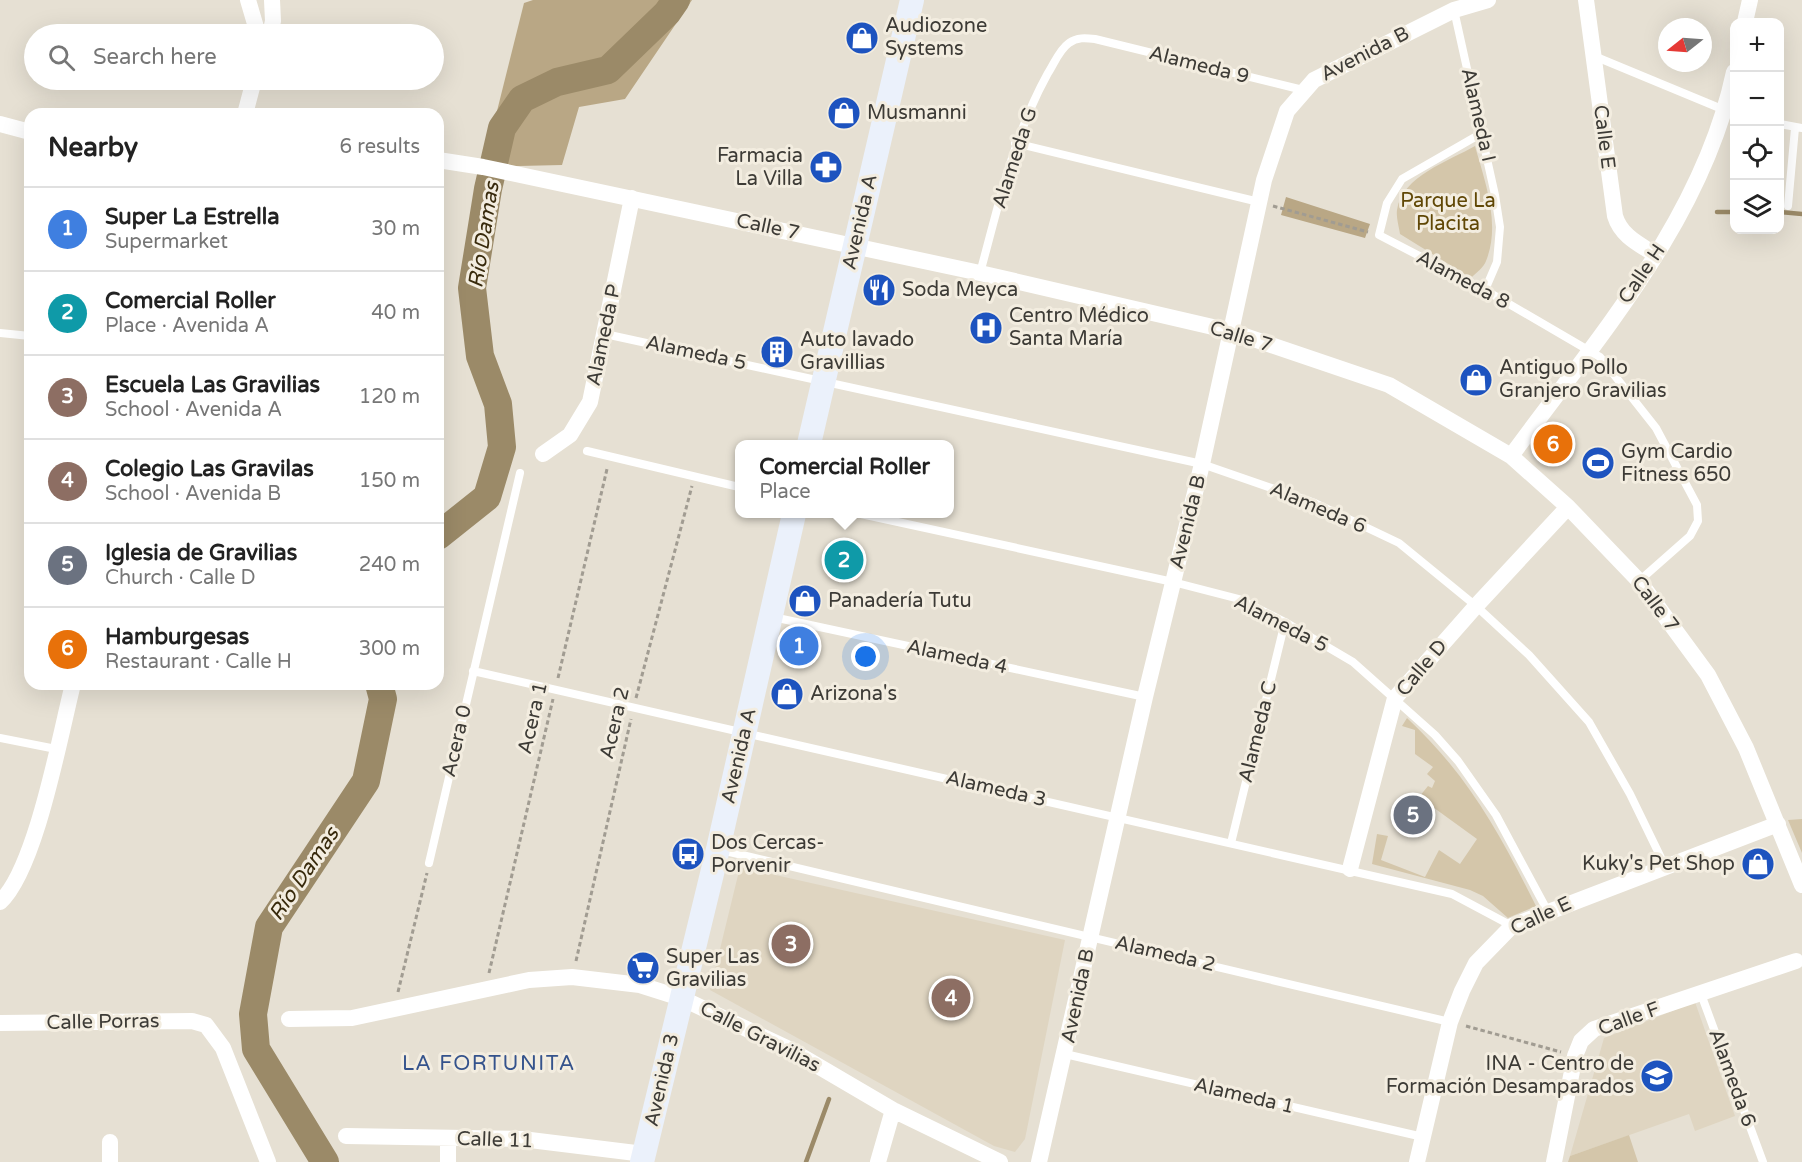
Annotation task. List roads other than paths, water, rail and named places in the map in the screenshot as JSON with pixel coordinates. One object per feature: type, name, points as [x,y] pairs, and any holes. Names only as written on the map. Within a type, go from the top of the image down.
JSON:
[{"type":"street","points":[[248,0],[255,24]]},
{"type":"street","points":[[272,0],[272,24]]},
{"type":"street","name":"Avenida A","points":[[809,440],[912,0]]},
{"type":"street","name":"Avenida B","points":[[1039,1162],[1145,698],[1202,464],[1259,202],[1272,150],[1287,111],[1303,90],[1324,74],[1454,10],[1488,0]]},
{"type":"street","name":"Calle E","points":[[1586,0],[1611,200],[1618,226],[1630,238],[1656,255]]},
{"type":"street","points":[[1746,18],[1750,0]]},
{"type":"street","points":[[249,108],[252,90]]},
{"type":"street","name":"Calle H","points":[[1511,456],[1656,255],[1696,186],[1730,113]]},
{"type":"street","points":[[0,124],[24,130]]},
{"type":"street","name":"Calle 7","points":[[444,161],[483,166],[855,245],[1230,331],[1389,385],[1511,456],[1568,507],[1640,581],[1708,675],[1746,748],[1802,885]]},
{"type":"street","name":"Alameda P","points":[[543,454],[570,435],[590,402],[632,198]]},
{"type":"street","name":"Calle D","points":[[1350,870],[1395,698],[1568,507]]},
{"type":"street","name":"Avenida A","points":[[681,998],[718,849],[793,518]]},
{"type":"street","points":[[0,902],[8,894],[24,865],[36,831],[71,690]]},
{"type":"street","name":"Calle E","points":[[1417,1162],[1450,1022],[1476,963],[1512,926],[1547,910],[1778,824]]},
{"type":"street","name":"Calle F","points":[[1554,1162],[1575,1056],[1581,1041],[1594,1029],[1796,961]]},
{"type":"street","name":"Calle Gravilias","points":[[289,1019],[352,1018],[486,987],[529,980],[572,977],[640,986],[681,998],[789,1049],[893,1110],[1000,1162]]},
{"type":"street","name":"Avenida 3","points":[[643,1158],[681,998]]},
{"type":"street","name":"Calle Porras","points":[[0,1023],[192,1021],[206,1025],[223,1048],[268,1162]]},
{"type":"street","points":[[878,1162],[893,1110]]},
{"type":"street","name":"Calle 11","points":[[346,1137],[522,1139],[643,1158]]},
{"type":"street","points":[[448,1139],[448,1162]]},
{"type":"street","points":[[110,1142],[110,1162]]},
{"type":"lane","name":"Alameda I","points":[[1454,10],[1482,133],[1500,227],[1497,262],[1485,290]]},
{"type":"lane","name":"Alameda G","points":[[980,273],[1015,143],[1035,97],[1059,55],[1069,43],[1082,38],[1095,39]]},
{"type":"lane","name":"Alameda 9","points":[[1095,39],[1303,90]]},
{"type":"lane","points":[[1593,56],[1730,113]]},
{"type":"lane","points":[[1788,206],[1798,128]]},
{"type":"lane","name":"Alameda 8","points":[[1482,133],[1402,179],[1387,203],[1379,235],[1485,290],[1600,357],[1656,428],[1697,505],[1698,521],[1690,536],[1640,581]]},
{"type":"lane","points":[[1015,143],[1259,202]]},
{"type":"lane","points":[[0,333],[24,335]]},
{"type":"lane","name":"Alameda 5","points":[[604,334],[821,381]]},
{"type":"lane","name":"Alameda 6","points":[[821,381],[1202,464],[1315,503],[1399,543],[1476,606],[1529,655],[1589,722],[1630,795],[1665,867]]},
{"type":"lane","points":[[586,451],[735,485]]},
{"type":"lane","name":"Acera 0","points":[[429,863],[520,473]]},
{"type":"lane","name":"Alameda 5","points":[[884,518],[1173,582],[1239,599],[1285,622],[1353,662],[1435,735],[1458,761],[1496,815],[1547,910]]},
{"type":"lane","name":"Alameda 4","points":[[770,616],[1145,698]]},
{"type":"lane","name":"Alameda C","points":[[1231,843],[1285,622]]},
{"type":"lane","name":"Alameda 3","points":[[473,671],[1452,894],[1512,926]]},
{"type":"lane","points":[[0,738],[56,749]]},
{"type":"lane","name":"Alameda 2","points":[[718,849],[1450,1022]]},
{"type":"lane","name":"Alameda 6","points":[[1701,994],[1763,1162]]},
{"type":"lane","name":"Alameda 1","points":[[1065,1054],[1423,1137]]},
{"type":"waterway","name":"Río Damas","points":[[444,531],[487,497],[502,447],[498,404],[480,356],[472,288],[488,189],[502,128],[522,99],[557,82],[608,70],[667,13],[676,0]]},
{"type":"waterway","points":[[1717,212],[1730,212]]},
{"type":"waterway","points":[[1784,212],[1802,214]]},
{"type":"waterway","name":"Río Damas","points":[[325,1162],[256,1049],[253,1014],[269,927],[366,781],[383,699],[381,690]]},
{"type":"waterway","points":[[806,1162],[829,1099]]},
{"type":"place","name":"Audiozone Systems","points":[[862,38]]},
{"type":"place","name":"Musmanni","points":[[844,113]]},
{"type":"place","name":"Farmacia La Villa","points":[[826,167]]},
{"type":"place","name":"Soda Meyca","points":[[879,290]]},
{"type":"place","name":"Centro Médico Santa María","points":[[986,328]]},
{"type":"place","name":"Auto lavado Gravillias","points":[[777,352]]},
{"type":"place","name":"Antiguo Pollo Granjero Gravilias","points":[[1476,380]]},
{"type":"place","name":"Hamburgesas","points":[[1553,444]]},
{"type":"place","name":"Gym Cardio Fitness 650","points":[[1598,463]]},
{"type":"place","name":"Comercial Roller","points":[[844,560]]},
{"type":"place","name":"Panadería Tutu","points":[[805,601]]},
{"type":"place","name":"Super La Estrella","points":[[799,646]]},
{"type":"place","name":"Arizona's","points":[[787,694]]},
{"type":"place","name":"Iglesia de Gravilias","points":[[1413,815]]},
{"type":"place","name":"Dos Cercas- Porvenir","points":[[688,854]]},
{"type":"place","name":"Kuky's Pet Shop","points":[[1758,864]]},
{"type":"place","name":"Escuela Las Gravilias","points":[[791,944]]},
{"type":"place","name":"Super Las Gravilias","points":[[643,968]]},
{"type":"place","name":"Colegio Las Gravilas","points":[[951,998]]},
{"type":"place","name":"INA - Centro de Formación Desamparados","points":[[1657,1076]]},
{"type":"district","name":"LA FORTUNITA","points":[[489,1063]]},
{"type":"park label","name":"Parque La Placita","points":[[1448,212]]}]
